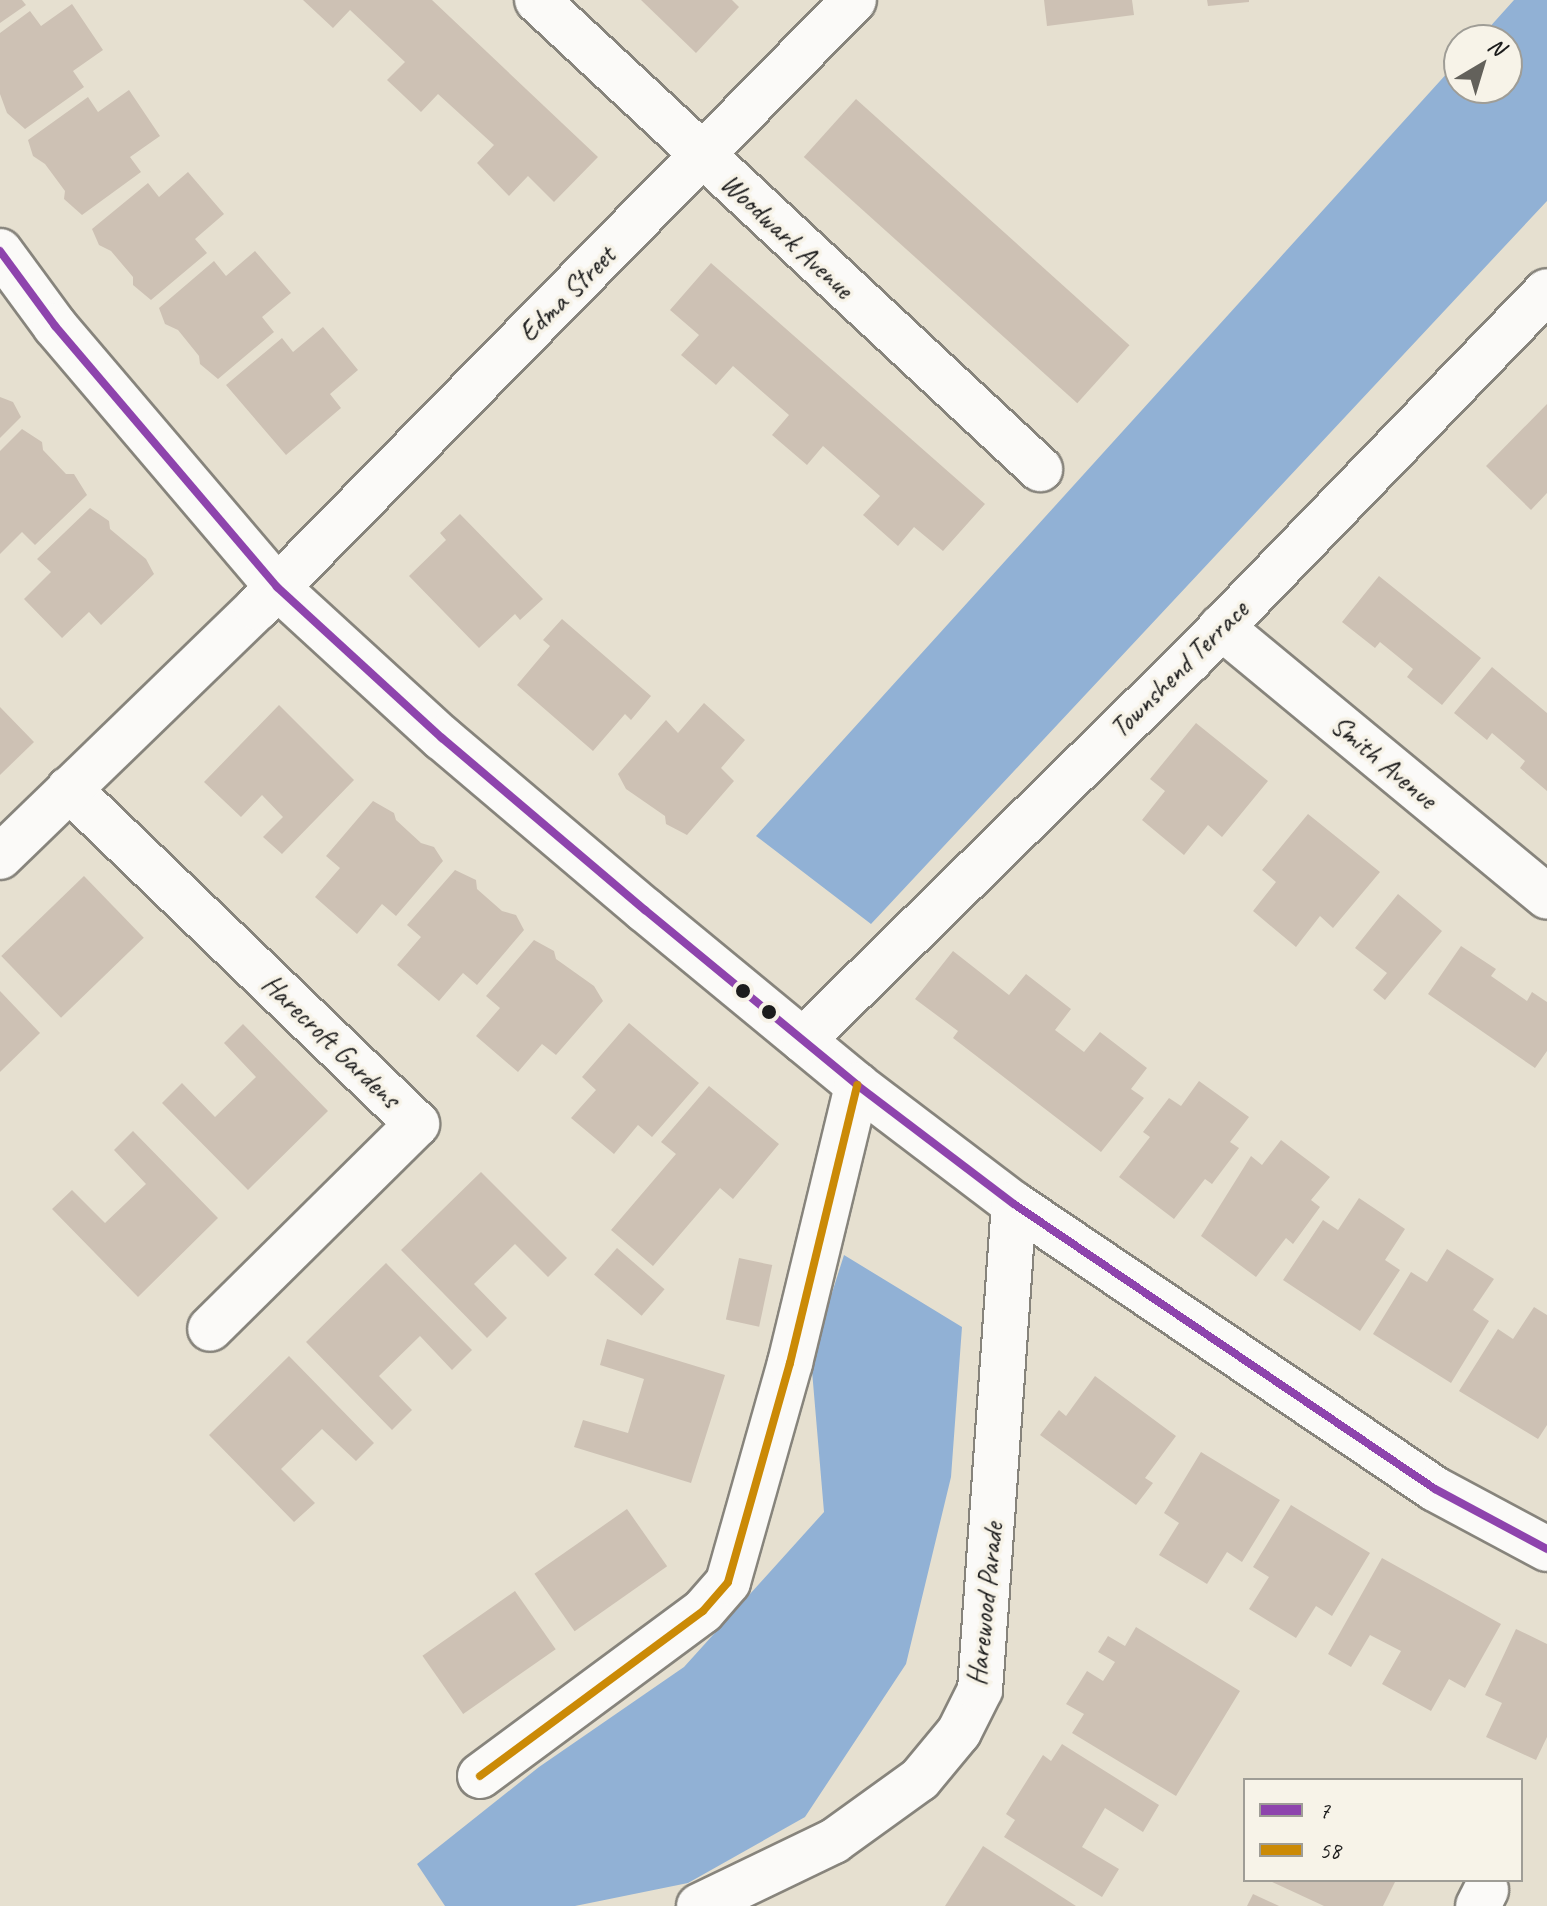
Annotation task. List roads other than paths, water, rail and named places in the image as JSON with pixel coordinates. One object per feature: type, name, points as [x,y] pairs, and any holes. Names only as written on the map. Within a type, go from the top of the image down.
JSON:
[{"type":"street","name":"Woodwark Avenue","points":[[537,0],[1040,469]]},
{"type":"street","name":"Edma Street","points":[[277,587],[854,0]]},
{"type":"street","points":[[0,251],[65,338],[277,587],[442,738],[857,1085],[1014,1204],[1435,1489],[1547,1549]]},
{"type":"street","name":"Townshend Terrace","points":[[803,1040],[1190,660],[1547,291]]},
{"type":"street","points":[[0,857],[277,587]]},
{"type":"street","name":"Smith Avenue","points":[[1221,627],[1547,897]]},
{"type":"street","name":"Harecroft Gardens","points":[[69,789],[417,1124],[210,1329]]},
{"type":"street","points":[[480,1776],[703,1611],[728,1582],[790,1363],[857,1085]]},
{"type":"street","name":"Harewood Parade","points":[[699,1906],[834,1841],[920,1779],[959,1732],[980,1690],[1014,1204]]},
{"type":"water","points":[[1514,0],[1547,0],[1547,201],[871,924],[756,836],[1443,78],[1443,104],[1523,104],[1523,24],[1492,24]]},
{"type":"water","points":[[844,1255],[962,1327],[951,1477],[906,1664],[805,1817],[688,1883],[575,1906],[445,1906],[417,1864],[539,1767],[684,1667],[824,1512],[811,1359]]}]
